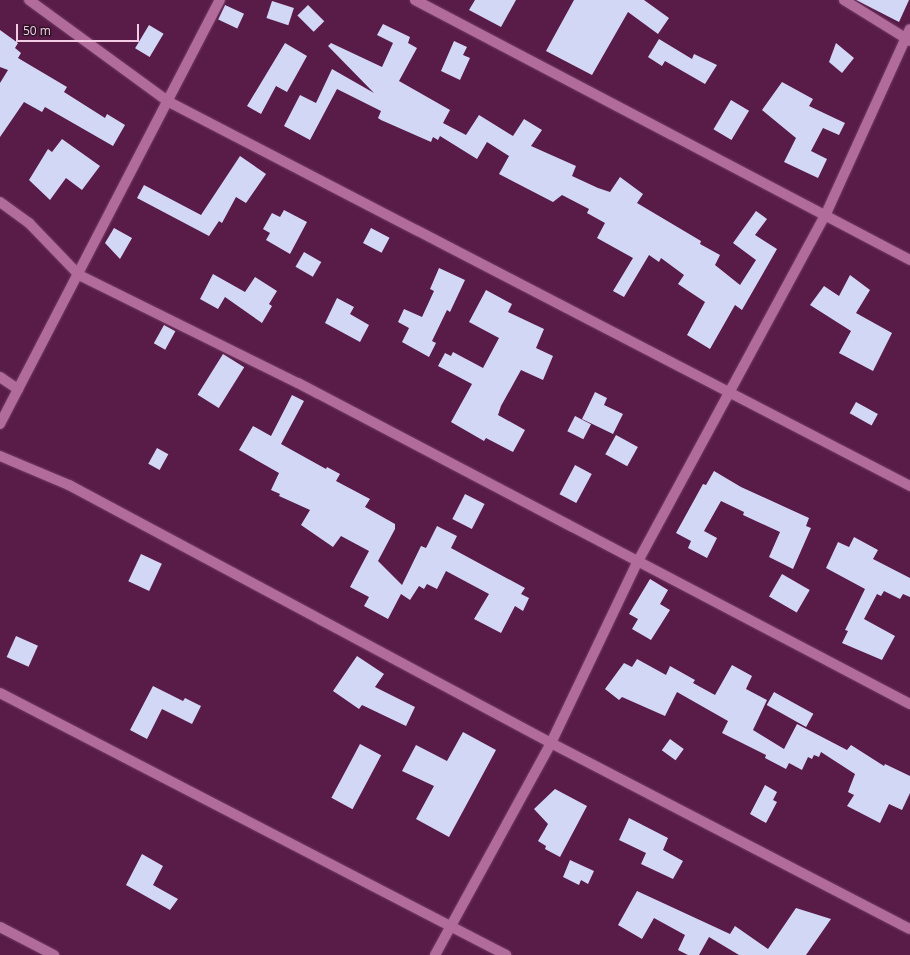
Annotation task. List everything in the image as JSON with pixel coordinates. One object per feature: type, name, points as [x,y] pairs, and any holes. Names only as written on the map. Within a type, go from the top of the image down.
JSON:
[{"type":"street","points":[[29,0],[168,102],[910,486]]},
{"type":"street","points":[[0,424],[79,275],[220,0]]},
{"type":"street","points":[[415,0],[474,29],[910,260]]},
{"type":"street","points":[[435,955],[551,743],[637,562],[825,216],[908,36],[844,0]]},
{"type":"street","points":[[0,202],[29,223],[79,275],[298,383],[910,704]]},
{"type":"street","points":[[0,377],[18,388]]},
{"type":"street","points":[[0,456],[76,489],[551,743],[910,929]]},
{"type":"street","points":[[0,693],[452,925],[506,955]]},
{"type":"street","points":[[0,928],[54,955]]},
{"type":"building","points":[[475,0],[516,0],[501,27],[469,10]]},
{"type":"building","points":[[574,0],[644,0],[669,18],[658,34],[628,12],[592,75],[546,51]]},
{"type":"building","points":[[856,0],[909,0],[899,22]]},
{"type":"building","points":[[272,1],[294,8],[288,25],[266,18]]},
{"type":"building","points":[[225,5],[244,14],[237,28],[218,20]]},
{"type":"building","points":[[308,5],[324,21],[314,32],[297,16]]},
{"type":"building","points":[[383,24],[410,37],[408,43],[417,48],[399,81],[450,110],[443,123],[466,135],[479,115],[513,136],[524,119],[542,130],[531,146],[576,166],[572,176],[598,188],[610,192],[620,177],[643,194],[637,203],[701,241],[700,244],[720,255],[715,265],[740,285],[756,260],[733,243],[756,211],[767,219],[755,235],[777,249],[742,310],[735,305],[710,349],[687,335],[705,302],[678,284],[684,275],[661,258],[659,262],[649,255],[624,297],[613,291],[633,258],[597,238],[605,223],[587,213],[589,209],[562,195],[553,202],[499,174],[509,156],[487,142],[477,159],[440,136],[438,140],[433,137],[431,142],[381,120],[378,118],[381,111],[337,89],[310,140],[284,126],[300,95],[316,103],[332,69],[374,93],[328,46],[331,43],[382,67],[393,43],[377,35]]},
{"type":"building","points":[[149,25],[164,34],[150,57],[135,48]]},
{"type":"building","points":[[0,30],[18,43],[15,48],[21,53],[18,58],[67,87],[64,92],[105,118],[107,114],[125,125],[113,146],[45,107],[42,112],[24,102],[0,137],[0,83],[8,70],[0,67]]},
{"type":"building","points":[[659,39],[692,59],[694,54],[717,65],[705,84],[665,61],[662,66],[648,57]]},
{"type":"building","points":[[454,41],[467,47],[463,55],[470,58],[460,80],[441,71]]},
{"type":"building","points":[[285,43],[307,56],[287,92],[276,86],[261,114],[247,106]]},
{"type":"building","points":[[836,43],[854,58],[842,73],[829,62]]},
{"type":"building","points":[[782,82],[813,99],[809,106],[845,123],[839,135],[823,128],[811,151],[827,159],[818,178],[784,162],[796,138],[762,110]]},
{"type":"building","points":[[731,100],[749,111],[731,140],[713,129]]},
{"type":"building","points":[[62,139],[100,166],[82,190],[66,178],[50,200],[29,180],[48,149],[52,152]]},
{"type":"building","points":[[240,156],[266,174],[246,203],[236,197],[222,223],[219,221],[209,236],[137,198],[144,185],[201,215]]},
{"type":"building","points":[[284,210],[307,222],[290,254],[266,240],[270,233],[263,229],[272,213],[280,217]]},
{"type":"building","points":[[114,228],[132,238],[120,259],[105,243]]},
{"type":"building","points":[[371,228],[390,238],[382,253],[363,243]]},
{"type":"building","points":[[304,252],[321,262],[313,277],[296,267]]},
{"type":"building","points":[[439,268],[465,280],[450,312],[447,310],[432,341],[436,343],[429,357],[402,342],[409,328],[398,322],[404,309],[422,317],[434,291],[430,289]]},
{"type":"building","points":[[213,274],[245,292],[255,277],[277,291],[269,304],[272,306],[262,323],[225,297],[218,309],[200,299]]},
{"type":"building","points":[[850,275],[870,290],[856,313],[892,333],[873,371],[839,353],[851,331],[810,305],[824,286],[839,296]]},
{"type":"building","points":[[486,290],[512,304],[508,312],[544,329],[536,348],[553,356],[543,380],[521,370],[501,406],[498,415],[525,430],[513,452],[486,438],[484,441],[451,422],[472,384],[438,366],[445,353],[451,356],[453,352],[483,368],[499,338],[469,322]]},
{"type":"building","points":[[337,298],[354,307],[350,314],[369,325],[360,342],[325,323]]},
{"type":"building","points":[[164,325],[175,331],[165,350],[154,343]]},
{"type":"building","points":[[223,354],[244,367],[219,408],[198,395]]},
{"type":"building","points":[[595,392],[607,398],[604,405],[623,414],[613,434],[582,419]]},
{"type":"building","points":[[292,395],[304,401],[281,444],[326,469],[327,467],[340,474],[336,481],[370,499],[365,507],[395,524],[395,529],[378,561],[402,585],[421,546],[426,548],[437,526],[457,536],[451,548],[525,588],[521,594],[529,598],[523,611],[515,606],[501,633],[474,619],[489,594],[446,571],[437,589],[427,584],[424,589],[419,586],[410,600],[401,594],[388,619],[364,606],[369,597],[350,587],[369,551],[341,536],[333,547],[301,525],[310,510],[279,496],[280,494],[271,490],[279,473],[239,450],[253,426],[271,436]]},
{"type":"building","points":[[856,402],[878,414],[872,425],[850,413]]},
{"type":"building","points":[[575,416],[591,424],[583,439],[567,431]]},
{"type":"building","points":[[616,435],[638,447],[627,466],[605,454]]},
{"type":"building","points":[[157,448],[168,454],[160,470],[148,464]]},
{"type":"building","points":[[575,465],[592,474],[576,503],[560,494]]},
{"type":"building","points":[[714,471],[741,487],[809,518],[806,526],[811,528],[793,569],[769,557],[780,532],[743,515],[744,512],[721,501],[704,531],[717,538],[707,558],[688,548],[691,541],[676,533],[703,484],[706,485]]},
{"type":"building","points":[[465,494],[485,504],[472,529],[452,519]]},
{"type":"building","points":[[854,537],[878,550],[873,559],[910,578],[910,597],[903,594],[900,599],[884,591],[881,596],[877,594],[864,619],[895,636],[882,660],[842,643],[848,631],[845,630],[865,589],[826,568],[838,542],[849,547]]},
{"type":"building","points":[[141,554],[162,564],[149,591],[128,581]]},
{"type":"building","points":[[782,574],[810,590],[797,613],[769,597]]},
{"type":"building","points":[[650,579],[668,590],[660,604],[670,610],[651,640],[632,629],[638,619],[629,614]]},
{"type":"building","points":[[16,636],[38,646],[29,667],[7,657]]},
{"type":"building","points":[[357,656],[384,674],[375,687],[415,707],[406,726],[362,705],[359,709],[333,691]]},
{"type":"building","points":[[637,659],[666,675],[670,666],[695,680],[693,683],[715,695],[732,665],[752,676],[746,689],[767,700],[753,730],[784,749],[797,724],[847,750],[851,745],[884,766],[885,764],[910,776],[910,793],[902,810],[889,804],[880,823],[847,806],[854,795],[848,792],[855,774],[821,752],[819,757],[814,755],[812,759],[808,757],[802,770],[789,763],[786,769],[765,758],[766,755],[722,733],[728,721],[677,692],[665,716],[622,697],[619,700],[605,689],[624,663],[632,667]]},
{"type":"building","points":[[153,686],[183,701],[185,698],[201,706],[192,724],[162,709],[147,739],[130,730]]},
{"type":"building","points":[[774,692],[813,714],[806,727],[767,705]]},
{"type":"building","points":[[463,732],[496,750],[449,837],[416,819],[434,786],[402,771],[416,745],[447,761]]},
{"type":"building","points":[[670,739],[684,749],[676,760],[662,750]]},
{"type":"building","points":[[360,744],[381,755],[353,809],[331,798]]},
{"type":"building","points":[[765,785],[777,792],[773,800],[777,802],[766,823],[750,814]]},
{"type":"building","points":[[555,789],[587,806],[560,857],[545,849],[546,846],[538,841],[548,824],[534,809]]},
{"type":"building","points":[[629,818],[668,838],[663,850],[683,861],[673,879],[641,864],[646,853],[619,840]]},
{"type":"building","points":[[142,854],[163,866],[153,885],[178,899],[170,910],[126,885]]},
{"type":"building","points":[[570,860],[594,871],[588,884],[581,880],[579,885],[563,877]]},
{"type":"building","points":[[637,891],[730,934],[735,926],[768,949],[796,908],[831,919],[806,955],[739,955],[709,937],[699,955],[688,955],[678,950],[685,935],[654,918],[642,939],[618,925]]}]
